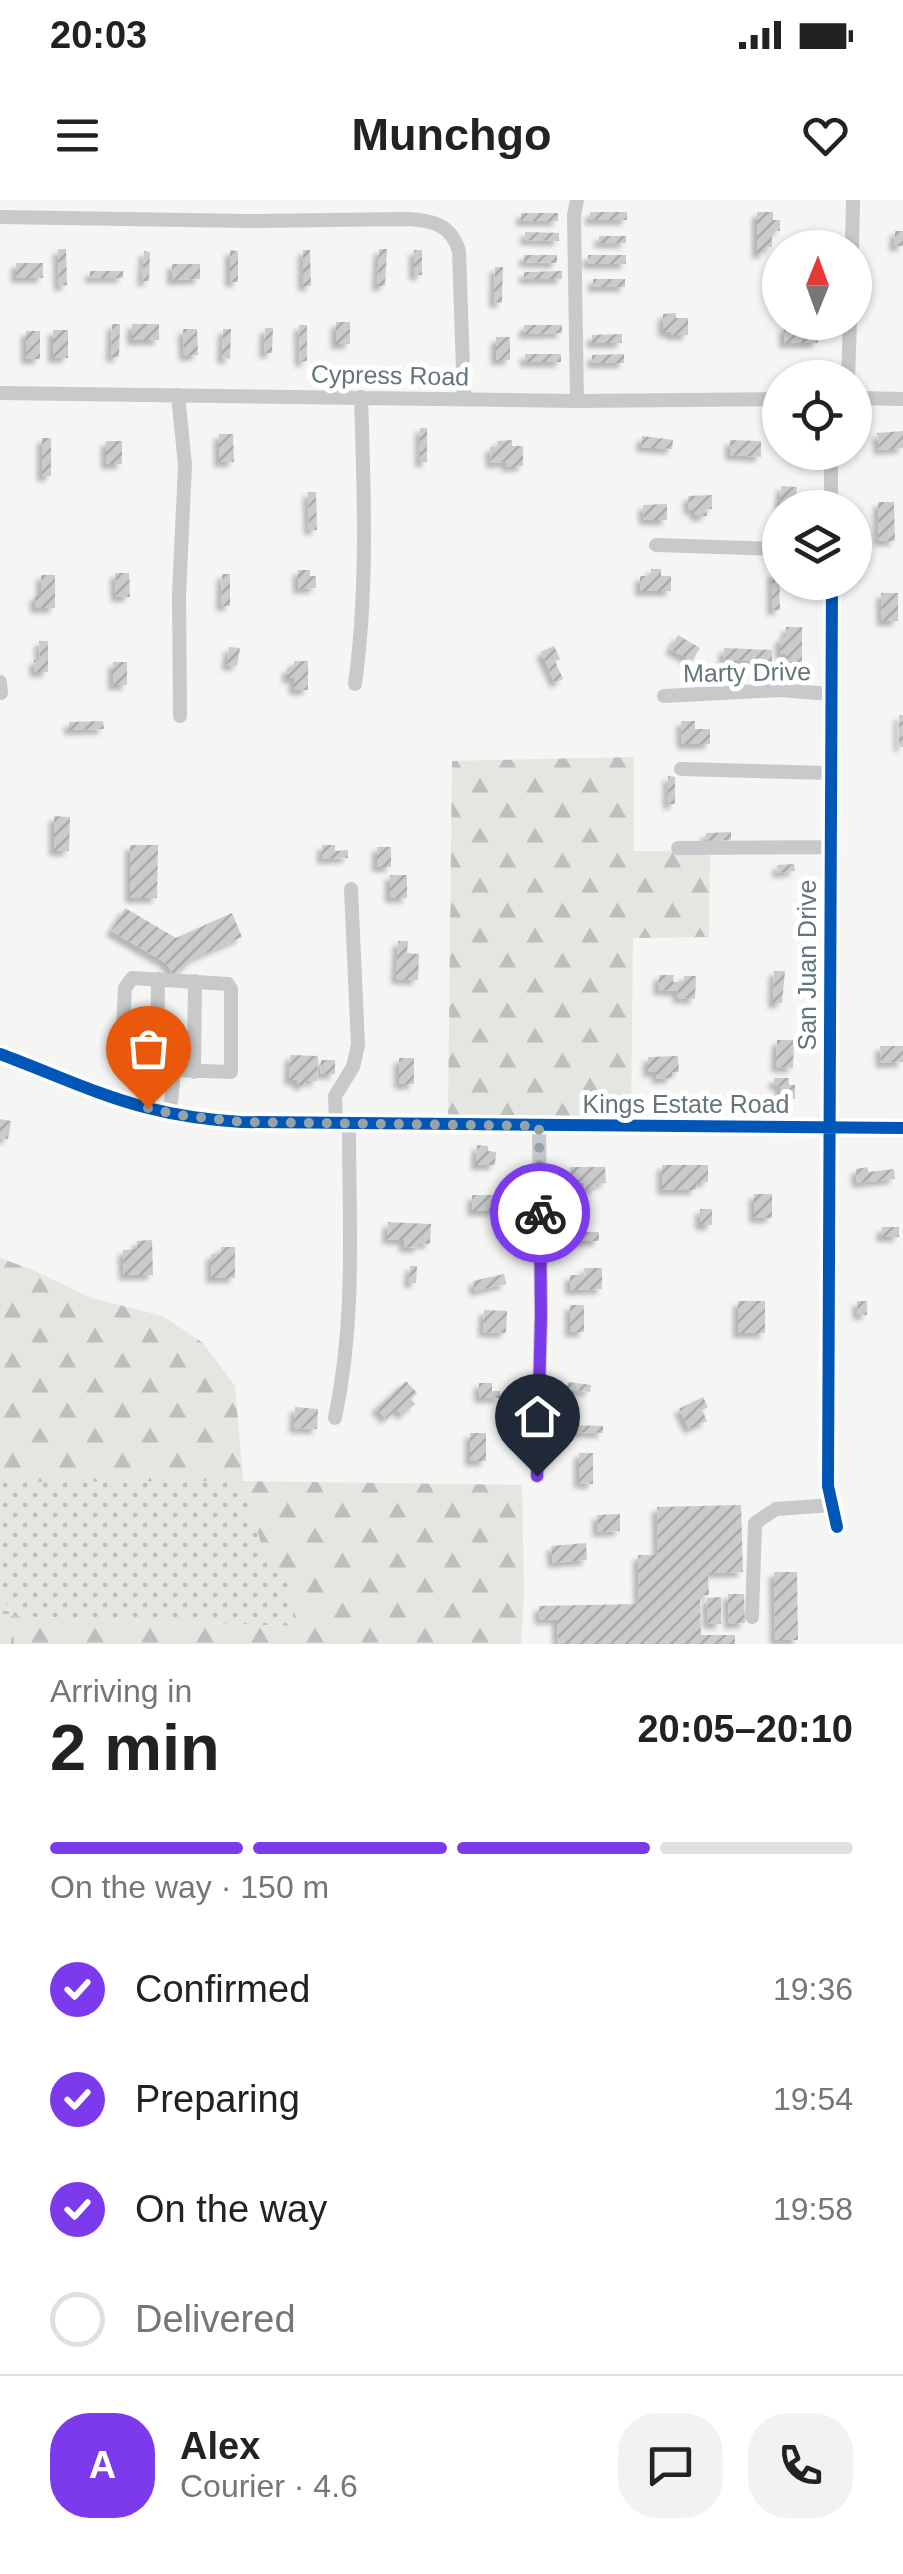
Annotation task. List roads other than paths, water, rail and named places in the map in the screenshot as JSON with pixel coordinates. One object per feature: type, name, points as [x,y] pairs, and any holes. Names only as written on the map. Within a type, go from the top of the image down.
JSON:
[{"type":"street","points":[[852,230],[853,200]]},
{"type":"street","points":[[573,205],[577,400]]},
{"type":"street","points":[[0,217],[419,219],[444,226],[459,251],[464,400]]},
{"type":"street","name":"Cypress Road","points":[[0,394],[762,399]]},
{"type":"street","points":[[178,394],[185,465],[179,596],[180,716]]},
{"type":"street","points":[[355,684],[365,576],[360,397]]},
{"type":"street","points":[[872,398],[903,399]]},
{"type":"street","points":[[656,544],[762,547]]},
{"type":"street","name":"San Juan Drive","points":[[832,600],[828,1486],[838,1526]]},
{"type":"street","points":[[0,682],[1,693]]},
{"type":"street","name":"Marty Drive","points":[[664,696],[778,690],[831,694]]},
{"type":"street","points":[[681,769],[831,774]]},
{"type":"street","points":[[678,848],[830,846]]},
{"type":"street","points":[[335,1418],[342,1384],[351,1277],[343,1124],[336,1096],[353,1068],[358,1045],[352,890]]},
{"type":"street","points":[[132,978],[195,981],[222,982],[232,989],[232,1068],[228,1073],[174,1070],[128,1055],[122,1045],[128,982],[132,978]]},
{"type":"street","points":[[157,1066],[158,979]]},
{"type":"street","points":[[194,1072],[195,981]]},
{"type":"street","name":"Kings Estate Road","points":[[0,1054],[118,1099],[170,1113],[241,1122],[903,1128]]},
{"type":"street","points":[[170,1113],[174,1070]]},
{"type":"street","points":[[537,1476],[541,1315],[539,1126]]},
{"type":"street","points":[[752,1617],[755,1523],[776,1509],[832,1506]]}]
